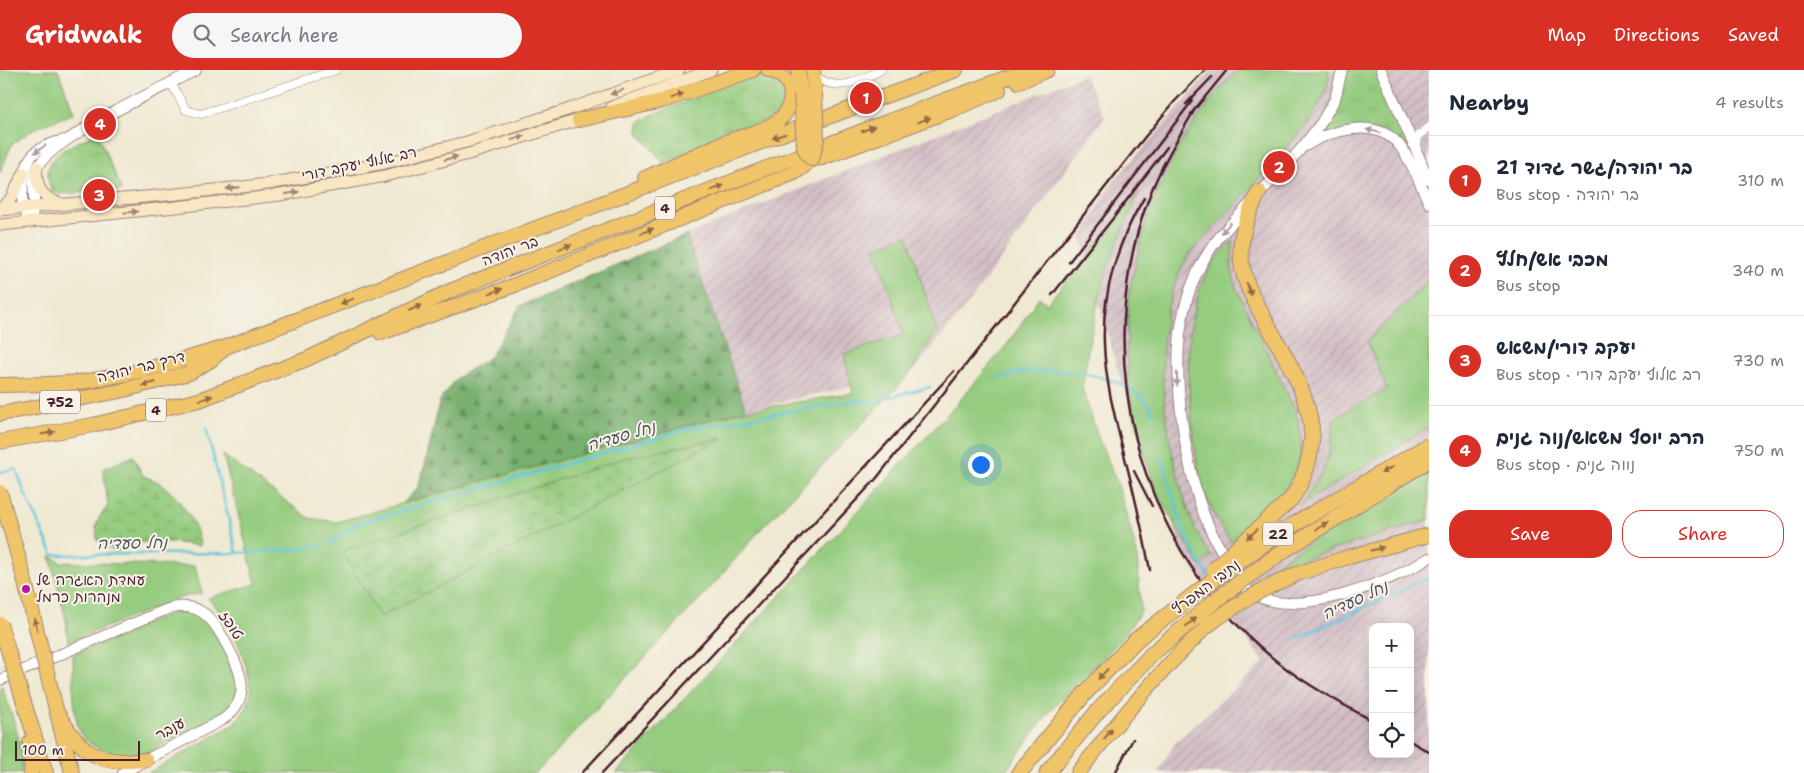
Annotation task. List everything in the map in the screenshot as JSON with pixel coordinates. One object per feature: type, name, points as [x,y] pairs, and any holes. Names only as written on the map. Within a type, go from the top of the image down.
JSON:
[{"type":"highway","points":[[578,120],[662,101],[753,70]]},
{"type":"highway","points":[[506,239],[573,212],[700,153],[782,118],[788,109],[789,84],[780,75],[768,70]]},
{"type":"highway","points":[[798,70],[804,147],[812,159]]},
{"type":"highway","name":"בר יהודה","points":[[223,348],[506,239],[956,70]]},
{"type":"highway","name":"בר יהודה","points":[[0,442],[93,424],[199,400],[307,359],[450,292],[865,130],[1027,70]]},
{"type":"highway","points":[[307,359],[514,285],[794,173],[812,159],[822,158],[952,110],[1047,70]]},
{"type":"highway","points":[[812,159],[817,135],[814,72]]},
{"type":"highway","points":[[1137,639],[1291,499],[1298,489],[1307,468],[1312,438],[1311,415],[1304,392],[1252,296],[1242,265],[1241,254],[1244,230],[1250,210],[1259,192]]},
{"type":"highway","name":"4","points":[[0,385],[58,384],[89,381],[155,367],[223,348]]},
{"type":"highway","name":"דרך בר יהודה","points":[[0,414],[120,391],[189,373],[211,360],[223,348]]},
{"type":"highway","name":"נתיבי המפרץ","points":[[1019,773],[1067,714],[1137,639],[1222,573],[1278,534],[1429,445]]},
{"type":"highway","name":"נתיבי המפרץ","points":[[1047,773],[1098,711],[1153,653],[1221,596],[1286,549],[1429,460]]},
{"type":"highway","points":[[0,492],[23,574],[72,773]]},
{"type":"highway","points":[[1078,773],[1126,712],[1178,655],[1206,627],[1229,609],[1274,583],[1297,574],[1345,558],[1429,535]]},
{"type":"highway","points":[[0,624],[27,717],[46,773]]},
{"type":"highway","points":[[57,712],[72,736],[82,747],[96,756],[119,762],[146,760]]},
{"type":"highway","points":[[27,717],[32,759],[31,773]]},
{"type":"main road","name":"רב אלוף יעקב דורי","points":[[0,209],[72,205],[268,184],[385,163],[488,135],[570,109],[679,70]]},
{"type":"main road","name":"רב אלוף יעקב דורי","points":[[0,225],[271,196],[377,178],[472,153],[578,120],[711,70]]},
{"type":"main road","points":[[37,167],[37,182],[42,193],[52,201],[72,205]]},
{"type":"main road","points":[[0,209],[10,200],[24,173]]},
{"type":"street","points":[[28,208],[37,167],[48,154],[68,139],[196,70]]},
{"type":"street","points":[[171,83],[186,110],[201,114],[336,70]]},
{"type":"street","points":[[814,72],[826,83],[843,85],[882,70]]},
{"type":"street","points":[[1342,70],[1338,91],[1331,107],[1300,150],[1220,236],[1201,263],[1185,306],[1180,330],[1177,357],[1177,386],[1180,414],[1194,487],[1202,512],[1210,530],[1244,585],[1251,592],[1276,602],[1286,603],[1346,594],[1393,577],[1429,558]]},
{"type":"street","points":[[1382,70],[1429,180]]},
{"type":"street","points":[[1388,70],[1392,92]]},
{"type":"street","points":[[1407,125],[1415,128],[1428,127]]},
{"type":"street","points":[[1417,152],[1416,142],[1418,136],[1428,127]]},
{"type":"street","points":[[1300,150],[1320,138],[1346,129],[1357,128],[1381,133],[1394,140],[1402,148],[1429,203]]},
{"type":"street","points":[[30,221],[24,173],[28,161],[35,151],[47,144],[68,139]]},
{"type":"street","name":"טופז","points":[[0,680],[165,610],[185,607],[200,610],[217,626],[236,662],[242,677],[240,699],[232,712],[214,725],[146,760]]},
{"type":"street","name":"ענבר","points":[[123,773],[146,760]]},
{"type":"shaded area","points":[[1212,70],[1429,70],[1429,773],[1157,773],[1176,742],[1264,662],[1184,556],[1119,374],[1081,238],[1110,186]]},
{"type":"shaded area","points":[[1084,75],[1105,117],[965,308],[911,373],[746,410],[686,235]]},
{"type":"green space","points":[[0,70],[58,70],[74,113],[34,129],[12,144],[0,173]]},
{"type":"green space","points":[[1238,70],[1329,70],[1329,72],[1327,87],[1317,109],[1273,163],[1192,251],[1177,279],[1167,312],[1163,349],[1163,387],[1167,425],[1174,462],[1194,526],[1211,556],[1200,566],[1157,493],[1146,460],[1129,395],[1127,350],[1129,293],[1149,211],[1164,177],[1180,145],[1196,121],[1213,97]]},
{"type":"green space","points":[[1345,70],[1377,70],[1422,168],[1385,131],[1318,135]]},
{"type":"green space","points":[[761,72],[788,90],[781,114],[664,163],[638,133],[639,122],[652,115]]},
{"type":"green space","points":[[97,133],[122,190],[58,194],[52,192],[48,179],[48,169],[52,161],[66,148]]},
{"type":"green space","points":[[1139,192],[1109,263],[1100,293],[1082,388],[1100,442],[1118,485],[1137,553],[1141,612],[1118,643],[1050,711],[1004,773],[616,773],[956,405],[1009,342],[1039,297],[1047,304]]},
{"type":"green space","points":[[686,235],[746,410],[402,503],[417,489],[426,461],[440,400],[457,378],[490,357],[520,306]]},
{"type":"green space","points":[[907,235],[937,331],[907,377],[762,528],[712,586],[536,773],[149,773],[233,725],[246,709],[251,692],[247,669],[238,643],[226,620],[208,598],[256,584],[223,455],[309,518],[337,522],[589,451],[742,411],[853,393],[844,354],[904,335],[875,248]]},
{"type":"green space","points":[[1233,241],[1231,266],[1236,288],[1296,412],[1301,439],[1300,459],[1294,475],[1284,490],[1231,542],[1218,522],[1204,492],[1200,477],[1196,456],[1188,363],[1192,321],[1204,280],[1214,261]]},
{"type":"green space","points":[[1429,281],[1429,427],[1300,505],[1321,475],[1325,465],[1331,445],[1333,419],[1387,389],[1367,341]]},
{"type":"green space","points":[[723,438],[380,617],[342,551],[625,458]]},
{"type":"green space","points":[[133,456],[143,476],[161,484],[181,503],[196,529],[200,546],[168,542],[146,542],[125,547],[116,552],[97,540],[96,526],[100,516],[108,506],[103,469]]},
{"type":"green space","points":[[1429,465],[1429,520],[1302,559],[1250,581]]},
{"type":"green space","points":[[50,556],[61,562],[195,566],[202,593],[180,598],[68,642],[66,620]]},
{"type":"green space","points":[[178,612],[192,614],[203,620],[216,635],[230,661],[237,682],[237,690],[231,704],[225,711],[209,722],[145,754],[136,756],[119,754],[102,750],[88,742],[79,730],[75,709],[73,655]]},
{"type":"green space","points":[[2,686],[19,740],[22,773],[0,773],[0,687]]},
{"type":"waterway","name":"נחל סעדיה","points":[[997,378],[1027,372],[1046,371],[1063,371],[1100,377],[1117,382],[1132,390],[1144,400],[1153,413]]},
{"type":"waterway","name":"נחל סעדיה","points":[[329,544],[359,523],[691,428],[858,400],[870,402],[930,387]]},
{"type":"waterway","points":[[206,427],[237,553]]},
{"type":"waterway","name":"נחל סעדיה","points":[[1162,457],[1180,519],[1192,548],[1209,576]]},
{"type":"waterway","name":"נחל סעדיה","points":[[0,472],[16,469],[53,555],[237,553],[299,549],[321,545]]},
{"type":"waterway","name":"נחל סעדיה","points":[[1291,641],[1429,578]]},
{"type":"railway","points":[[602,773],[876,479],[1144,138],[1175,101],[1205,70]]},
{"type":"railway","points":[[1191,114],[1227,70]]},
{"type":"railway","points":[[1186,104],[1212,77]]},
{"type":"railway","points":[[1069,262],[1192,101]]},
{"type":"railway","points":[[1195,109],[1158,176],[1148,200],[1131,259],[1124,319],[1126,380],[1136,440],[1155,497],[1182,551],[1217,601],[1259,646],[1285,668],[1313,687],[1369,719]]},
{"type":"railway","points":[[1052,295],[1167,147]]},
{"type":"railway","points":[[1144,198],[1119,249],[1109,286],[1104,324],[1104,343],[1106,372],[1150,570]]},
{"type":"railway","points":[[582,773],[954,371]]},
{"type":"railway","points":[[1134,471],[1152,506]]},
{"type":"railway","points":[[1115,773],[1133,739]]},
{"type":"railway","points":[[1414,743],[1429,752]]},
{"type":"place","name":"בר יהודה/גשר גדוד 21","points":[[866,98]]},
{"type":"place","name":"הרב יוסף משאש/נוה גנים","points":[[100,124]]},
{"type":"place","name":"מכבי אש/חלץ","points":[[1279,167]]},
{"type":"place","name":"יעקב דורי/משאש","points":[[99,195]]},
{"type":"place","name":"עמדת האגרה של מנהרות כרמל","points":[[26,589]]}]
